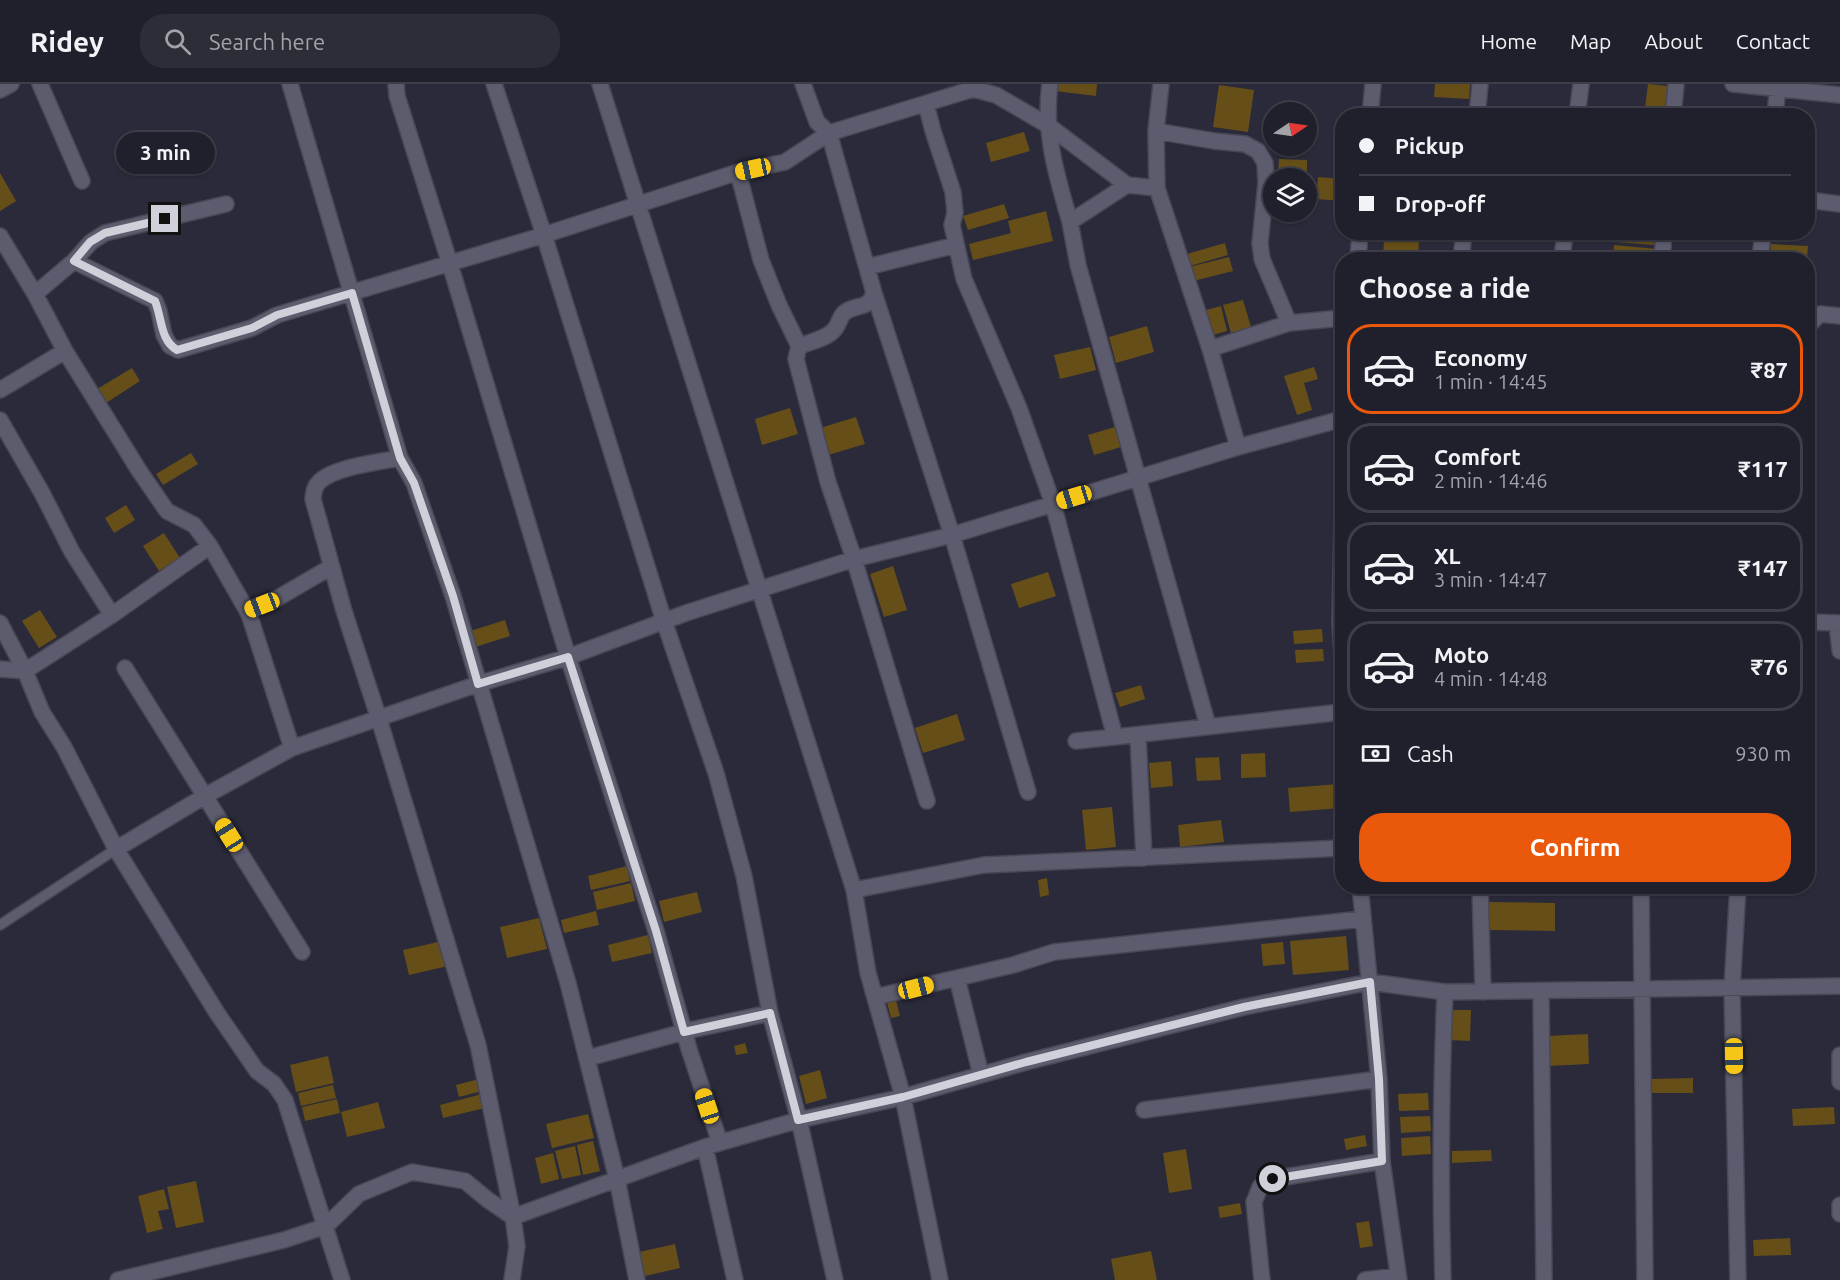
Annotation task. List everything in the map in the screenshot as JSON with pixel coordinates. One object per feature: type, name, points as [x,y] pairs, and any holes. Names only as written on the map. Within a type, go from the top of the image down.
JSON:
[{"type":"street","points":[[0,90],[11,84]]},
{"type":"street","points":[[40,84],[82,181]]},
{"type":"street","points":[[290,84],[400,458],[414,483],[453,596],[568,983],[617,1179],[638,1280]]},
{"type":"street","points":[[396,84],[397,96],[568,657],[656,931],[712,1145],[735,1280]]},
{"type":"street","points":[[494,84],[544,235],[664,621],[716,774],[744,876],[770,1013],[798,1120],[835,1280]]},
{"type":"street","points":[[600,84],[854,890],[868,973],[903,1097],[940,1280]]},
{"type":"street","points":[[803,84],[817,122],[829,133],[874,293],[952,535],[1028,792]]},
{"type":"street","points":[[1050,84],[1049,126],[1055,172],[1070,222],[1078,265],[1208,726]]},
{"type":"street","points":[[1161,84],[1156,131],[1157,188],[1210,349],[1238,447]]},
{"type":"street","points":[[1371,108],[1373,84]]},
{"type":"street","points":[[1478,108],[1480,84]]},
{"type":"street","points":[[1578,108],[1581,84]]},
{"type":"street","points":[[1674,108],[1676,84]]},
{"type":"street","points":[[1732,84],[1833,91]]},
{"type":"street","points":[[74,261],[155,301],[164,335],[170,346],[177,350],[252,328],[277,315],[544,235],[738,172],[785,162],[829,133],[926,104],[973,86],[996,95],[1049,126],[1127,185],[1157,188]]},
{"type":"street","points":[[1776,108],[1778,87]]},
{"type":"street","points":[[926,104],[953,192],[955,213],[952,225],[964,279],[1019,408],[1053,504],[1115,737]]},
{"type":"street","points":[[1156,131],[1245,144],[1258,152],[1265,163],[1266,183],[1260,243],[1262,259],[1289,323]]},
{"type":"street","points":[[738,172],[761,260],[799,346],[796,359],[828,482],[854,559],[927,801]]},
{"type":"street","points":[[1070,222],[1127,185]]},
{"type":"street","points":[[1815,201],[1840,204]]},
{"type":"street","points":[[35,294],[74,261],[90,242],[105,233],[226,204]]},
{"type":"street","points":[[0,236],[35,294],[65,351],[140,472],[167,511],[194,525],[210,546],[247,611],[292,748]]},
{"type":"street","points":[[867,267],[956,244]]},
{"type":"street","points":[[799,346],[833,332],[843,314],[866,305],[874,293]]},
{"type":"street","points":[[1815,319],[1820,314],[1840,316]]},
{"type":"street","points":[[1210,349],[1289,323],[1335,319]]},
{"type":"street","points":[[0,390],[65,351]]},
{"type":"street","points":[[0,420],[42,493],[72,552],[112,615]]},
{"type":"street","points":[[116,849],[292,748],[478,684],[568,657],[759,589],[854,559],[952,535],[1238,447],[1335,421]]},
{"type":"street","points":[[400,458],[353,466],[320,480],[314,488],[313,499],[355,649],[379,718],[478,1045],[513,1217],[517,1246],[512,1280]]},
{"type":"street","points":[[0,669],[25,671],[112,615],[210,546]]},
{"type":"street","points":[[247,611],[276,599],[332,567]]},
{"type":"street","points":[[1815,622],[1839,623],[1840,651]]},
{"type":"street","points":[[0,623],[25,671],[42,712],[64,747],[116,849],[217,1013],[256,1071],[274,1084],[285,1100],[342,1280]]},
{"type":"street","points":[[125,668],[302,952]]},
{"type":"street","points":[[1076,741],[1335,713]]},
{"type":"street","points":[[1138,736],[1144,858]]},
{"type":"street","points":[[854,890],[984,865],[1335,848]]},
{"type":"street","points":[[1360,894],[1379,1079],[1382,1161],[1399,1278],[1365,1280]]},
{"type":"street","points":[[1480,894],[1484,992]]},
{"type":"street","points":[[1641,894],[1645,1280]]},
{"type":"street","points":[[1738,894],[1732,989],[1738,1280]]},
{"type":"street","points":[[875,997],[1014,964],[1054,952],[1362,919]]},
{"type":"street","points":[[957,978],[981,1075]]},
{"type":"street","points":[[513,1217],[712,1145],[798,1120],[903,1097],[1244,1007],[1370,982],[1445,993],[1840,986]]},
{"type":"street","points":[[1541,991],[1544,1280]]},
{"type":"street","points":[[1443,1280],[1440,1192],[1441,1073],[1445,993]]},
{"type":"street","points":[[588,1058],[684,1032],[770,1013]]},
{"type":"street","points":[[1840,1055],[1840,1082]]},
{"type":"street","points":[[1144,1110],[1379,1079]]},
{"type":"street","points":[[1262,1280],[1254,1202],[1260,1187],[1273,1179],[1382,1161]]},
{"type":"street","points":[[118,1280],[284,1240],[326,1226],[359,1194],[412,1172],[465,1181],[513,1217]]},
{"type":"street","points":[[1840,1205],[1840,1214]]},
{"type":"lane","points":[[0,925],[116,849]]},
{"type":"building","points":[[1056,84],[1097,84],[1096,96],[1055,91]]},
{"type":"building","points":[[1435,84],[1470,84],[1469,99],[1434,97]]},
{"type":"building","points":[[1648,84],[1668,86],[1667,108],[1645,108]]},
{"type":"building","points":[[1219,85],[1254,90],[1248,132],[1213,127]]},
{"type":"building","points":[[1024,132],[1030,151],[991,162],[986,143]]},
{"type":"building","points":[[1279,159],[1307,160],[1307,168],[1279,168]]},
{"type":"building","points":[[0,173],[16,201],[0,211]]},
{"type":"building","points":[[1318,177],[1335,178],[1335,200],[1317,199]]},
{"type":"building","points":[[1004,204],[1009,218],[968,230],[963,216]]},
{"type":"building","points":[[1046,211],[1053,241],[973,260],[969,244],[1011,233],[1008,221]]},
{"type":"building","points":[[1384,240],[1419,240],[1418,252],[1383,252]]},
{"type":"building","points":[[1615,240],[1654,240],[1654,245],[1615,242]]},
{"type":"building","points":[[1225,243],[1228,255],[1190,266],[1187,254]]},
{"type":"building","points":[[1771,244],[1808,246],[1808,252],[1770,252]]},
{"type":"building","points":[[1614,245],[1657,249],[1657,252],[1614,252]]},
{"type":"building","points":[[1229,257],[1233,271],[1193,281],[1189,267]]},
{"type":"building","points":[[1243,300],[1251,327],[1231,333],[1223,305]]},
{"type":"building","points":[[1221,306],[1227,331],[1213,335],[1206,310]]},
{"type":"building","points":[[1147,326],[1154,352],[1116,363],[1109,337]]},
{"type":"building","points":[[1090,347],[1096,370],[1060,379],[1054,355]]},
{"type":"building","points":[[1314,367],[1318,379],[1304,383],[1312,410],[1297,415],[1284,376]]},
{"type":"building","points":[[132,368],[140,381],[106,403],[97,389]]},
{"type":"building","points":[[790,408],[798,434],[762,445],[755,419]]},
{"type":"building","points":[[856,417],[865,444],[828,455],[820,428]]},
{"type":"building","points":[[1115,427],[1121,447],[1094,455],[1088,435]]},
{"type":"building","points":[[191,453],[198,464],[163,485],[156,474]]},
{"type":"building","points":[[126,505],[135,520],[114,533],[105,518]]},
{"type":"building","points":[[164,533],[180,558],[159,571],[143,546]]},
{"type":"building","points":[[893,566],[907,610],[884,617],[870,574]]},
{"type":"building","points":[[1048,572],[1056,596],[1019,608],[1011,584]]},
{"type":"building","points":[[40,610],[57,637],[39,648],[22,621]]},
{"type":"building","points":[[505,620],[510,636],[469,649],[464,633]]},
{"type":"building","points":[[1322,629],[1323,642],[1294,644],[1293,631]]},
{"type":"building","points":[[1323,649],[1324,661],[1296,663],[1295,650]]},
{"type":"building","points":[[1141,685],[1145,699],[1120,707],[1115,693]]},
{"type":"building","points":[[957,714],[965,740],[923,753],[915,728]]},
{"type":"building","points":[[1265,753],[1266,777],[1241,778],[1241,754]]},
{"type":"building","points":[[1219,757],[1221,780],[1197,781],[1195,758]]},
{"type":"building","points":[[1171,761],[1173,786],[1151,788],[1149,763]]},
{"type":"building","points":[[1335,784],[1335,808],[1290,812],[1288,788]]},
{"type":"building","points":[[1112,807],[1116,847],[1086,850],[1082,810]]},
{"type":"building","points":[[1221,820],[1224,842],[1180,847],[1178,825]]},
{"type":"building","points":[[627,866],[630,881],[591,890],[588,876]]},
{"type":"building","points":[[1047,878],[1049,895],[1040,897],[1038,880]]},
{"type":"building","points":[[631,883],[635,901],[597,910],[593,892]]},
{"type":"building","points":[[697,892],[702,912],[664,922],[659,901]]},
{"type":"building","points":[[1487,902],[1555,903],[1555,931],[1487,930]]},
{"type":"building","points":[[596,911],[599,925],[564,933],[561,920]]},
{"type":"building","points":[[539,918],[547,949],[507,958],[500,927]]},
{"type":"building","points":[[648,935],[652,953],[612,962],[608,945]]},
{"type":"building","points":[[1346,936],[1349,970],[1293,975],[1290,941]]},
{"type":"building","points":[[442,941],[448,966],[409,975],[403,950]]},
{"type":"building","points":[[1283,942],[1285,964],[1263,966],[1261,944]]},
{"type":"building","points":[[896,1000],[900,1016],[891,1018],[887,1002]]},
{"type":"building","points":[[1450,1010],[1471,1010],[1470,1041],[1449,1040]]},
{"type":"building","points":[[1588,1034],[1589,1064],[1548,1066],[1546,1036]]},
{"type":"building","points":[[745,1043],[748,1053],[736,1055],[734,1046]]},
{"type":"building","points":[[328,1056],[334,1083],[296,1092],[290,1065]]},
{"type":"building","points":[[820,1070],[827,1098],[806,1104],[799,1076]]},
{"type":"building","points":[[1693,1078],[1693,1093],[1652,1093],[1652,1079]]},
{"type":"building","points":[[479,1079],[482,1091],[459,1097],[456,1085]]},
{"type":"building","points":[[333,1085],[336,1098],[301,1106],[298,1093]]},
{"type":"building","points":[[1428,1093],[1429,1110],[1399,1111],[1398,1094]]},
{"type":"building","points":[[482,1094],[485,1108],[443,1118],[440,1105]]},
{"type":"building","points":[[337,1099],[340,1113],[305,1121],[302,1107]]},
{"type":"building","points":[[378,1102],[385,1128],[347,1137],[341,1112]]},
{"type":"building","points":[[1834,1107],[1835,1124],[1793,1126],[1792,1109]]},
{"type":"building","points":[[588,1114],[594,1138],[552,1148],[546,1124]]},
{"type":"building","points":[[1430,1116],[1431,1131],[1401,1133],[1400,1117]]},
{"type":"building","points":[[1365,1135],[1367,1146],[1346,1150],[1344,1139]]},
{"type":"building","points":[[1430,1136],[1431,1154],[1402,1156],[1401,1138]]},
{"type":"building","points":[[593,1141],[600,1171],[583,1175],[577,1145]]},
{"type":"building","points":[[575,1146],[581,1175],[562,1179],[555,1151]]},
{"type":"building","points":[[1186,1149],[1192,1189],[1169,1193],[1163,1153]]},
{"type":"building","points":[[1491,1150],[1492,1161],[1452,1163],[1452,1151]]},
{"type":"building","points":[[553,1153],[559,1179],[541,1184],[535,1158]]},
{"type":"building","points":[[196,1181],[204,1222],[176,1228],[167,1187]]},
{"type":"building","points":[[164,1189],[169,1209],[158,1211],[163,1229],[147,1233],[138,1196]]},
{"type":"building","points":[[1240,1203],[1242,1214],[1220,1218],[1218,1207]]},
{"type":"building","points":[[1369,1221],[1373,1246],[1360,1248],[1356,1223]]},
{"type":"building","points":[[1790,1238],[1791,1255],[1754,1256],[1753,1240]]},
{"type":"building","points":[[675,1244],[680,1268],[645,1276],[639,1252]]},
{"type":"building","points":[[1151,1251],[1157,1280],[1115,1280],[1111,1259]]},
{"type":"route","points":[[165,219],[105,233],[90,242],[74,261],[155,301],[164,335],[170,346],[177,350],[252,328],[277,315],[352,293],[400,458],[414,483],[453,596],[478,684],[568,657],[656,931],[684,1032],[770,1013],[798,1120],[903,1097],[1026,1062],[1244,1007],[1370,982],[1379,1079],[1382,1161],[1273,1179]]}]
